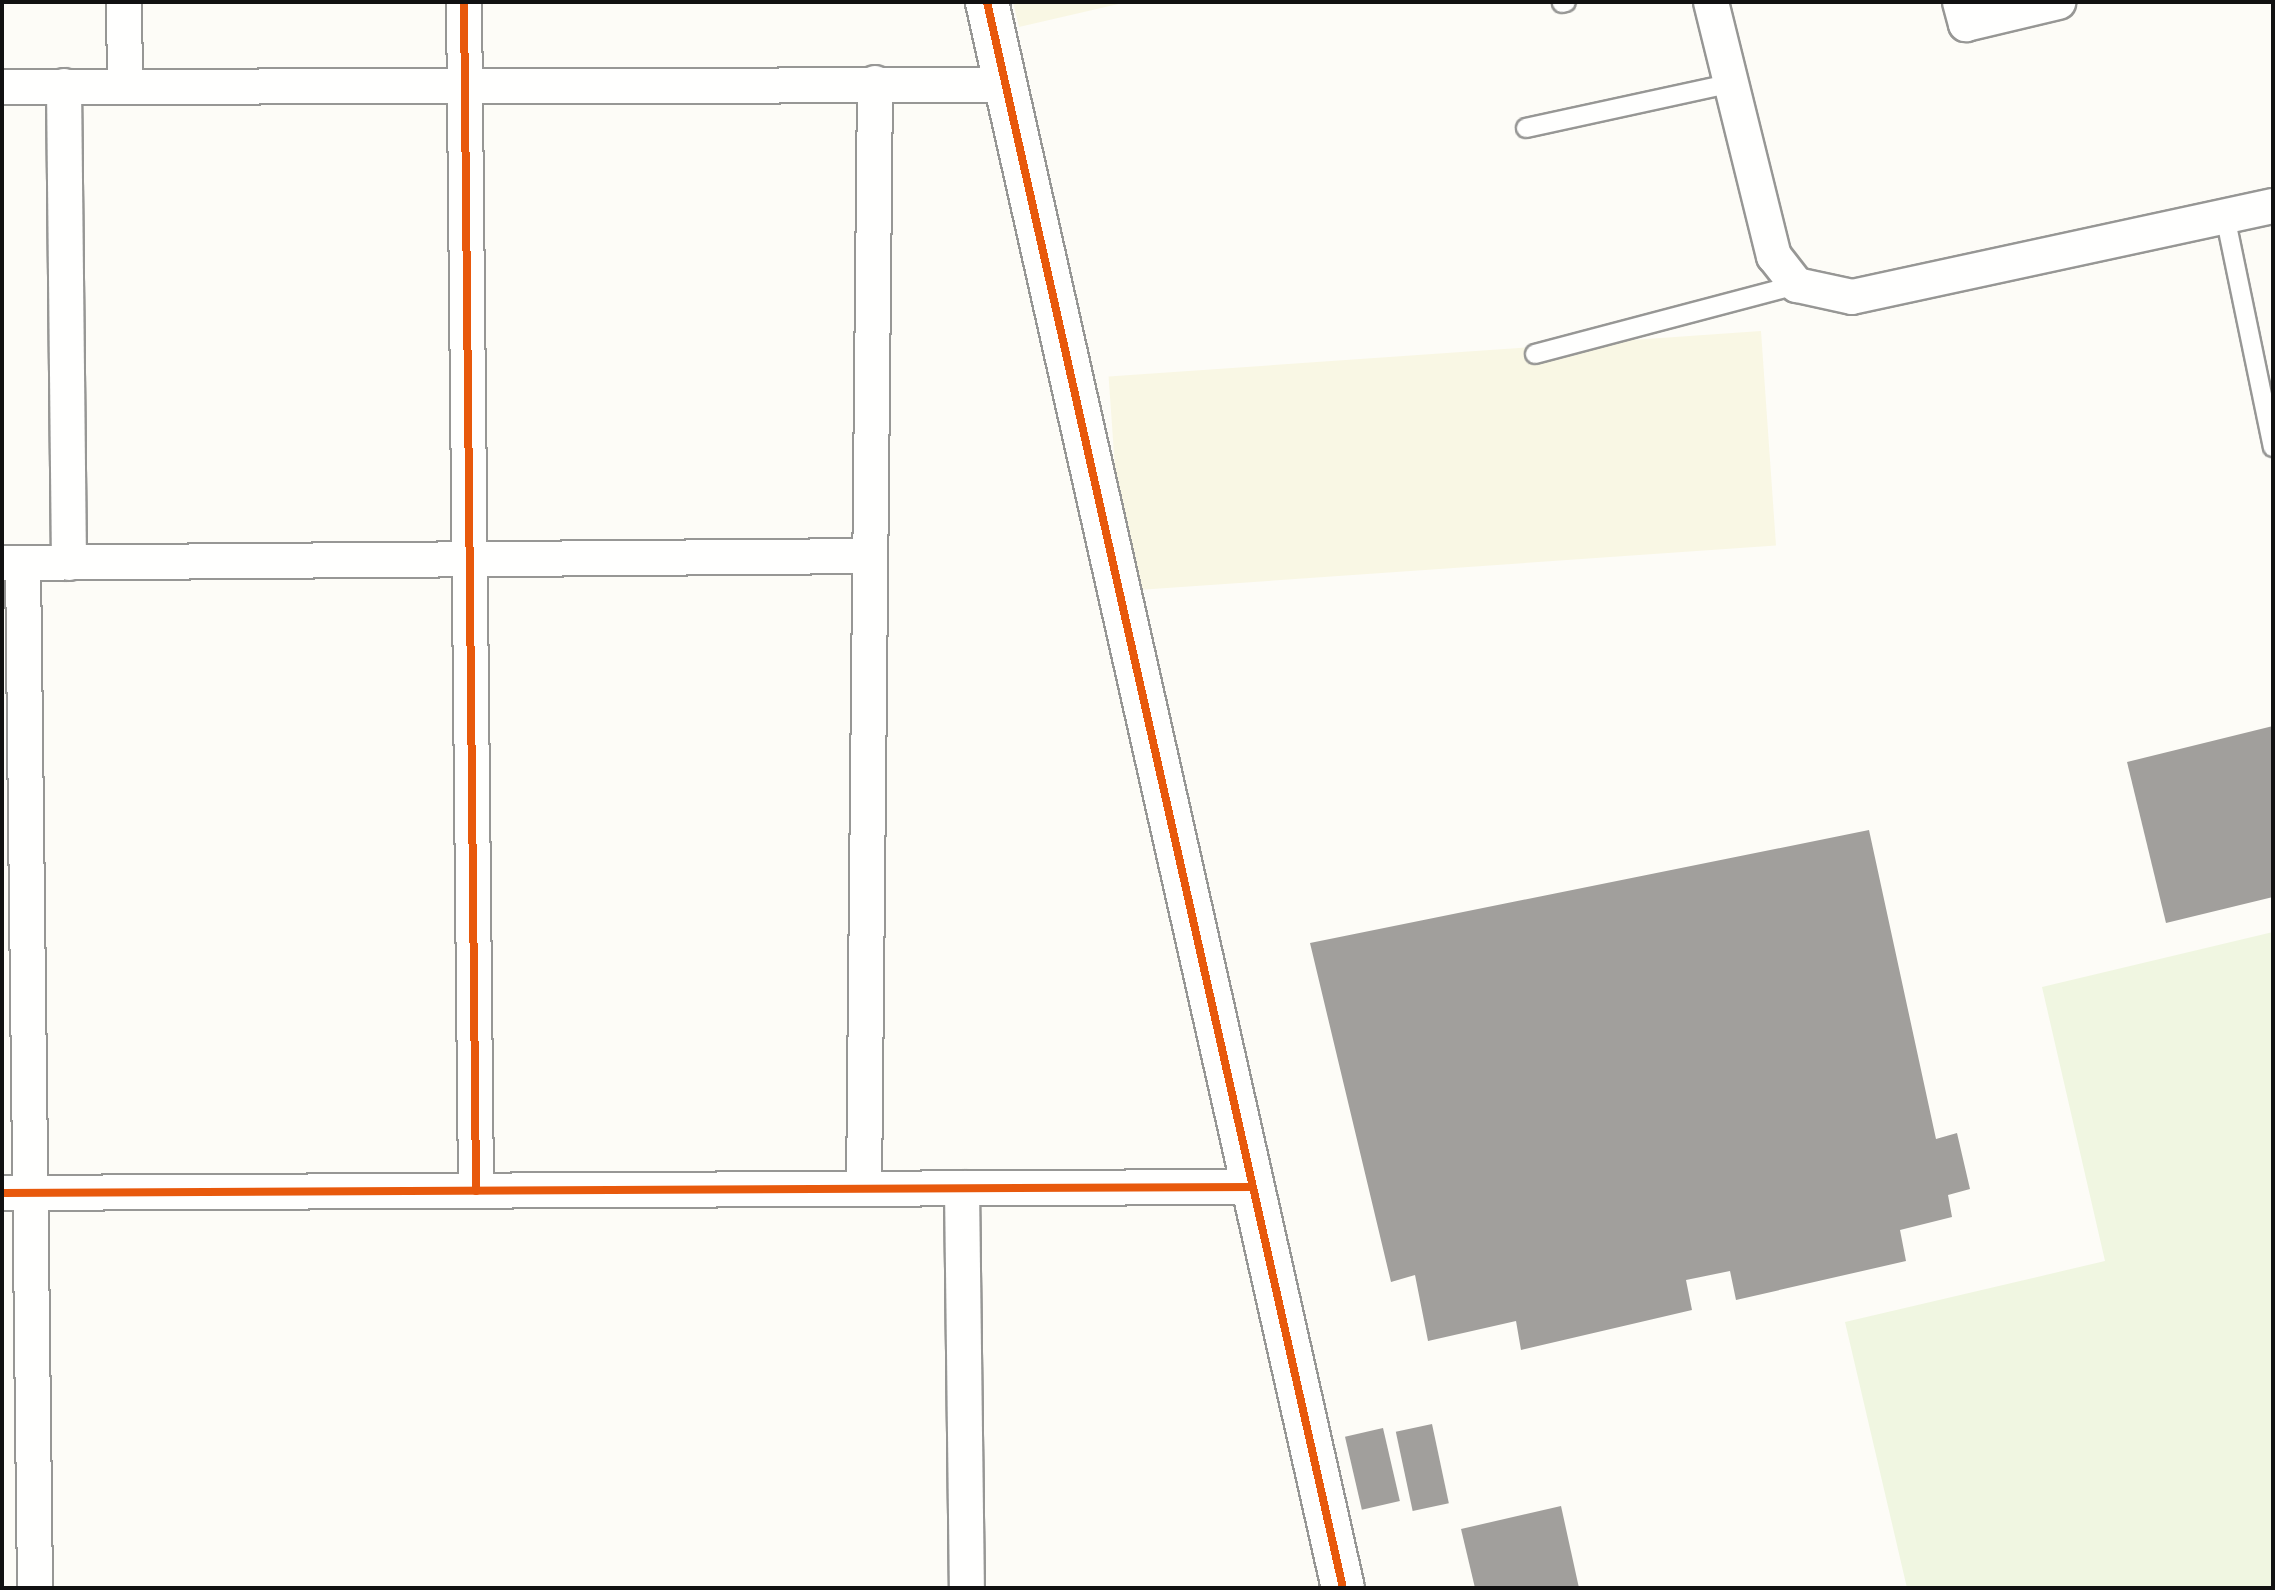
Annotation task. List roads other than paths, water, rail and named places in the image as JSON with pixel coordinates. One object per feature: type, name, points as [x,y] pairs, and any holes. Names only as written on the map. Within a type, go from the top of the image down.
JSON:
[{"type":"street","points":[[124,2],[125,84]]},
{"type":"street","points":[[464,2],[476,1191]]},
{"type":"street","points":[[987,2],[1343,1588]]},
{"type":"street","points":[[1711,2],[1727,84],[1774,256],[1797,285],[1852,297],[2273,206]]},
{"type":"street","points":[[1960,2],[1966,24],[2058,2]]},
{"type":"street","points":[[864,1189],[867,556],[875,83]]},
{"type":"street","points":[[2,87],[125,84],[1006,85]]},
{"type":"street","points":[[64,86],[69,563]]},
{"type":"street","points":[[35,1588],[17,1193],[12,563],[471,563],[867,556]]},
{"type":"street","points":[[17,1193],[1252,1187]]},
{"type":"street","points":[[962,1188],[967,1588]]},
{"type":"lane","points":[[1526,128],[1727,84]]},
{"type":"lane","points":[[2225,216],[2273,447]]},
{"type":"lane","points":[[1535,354],[1797,285]]}]
